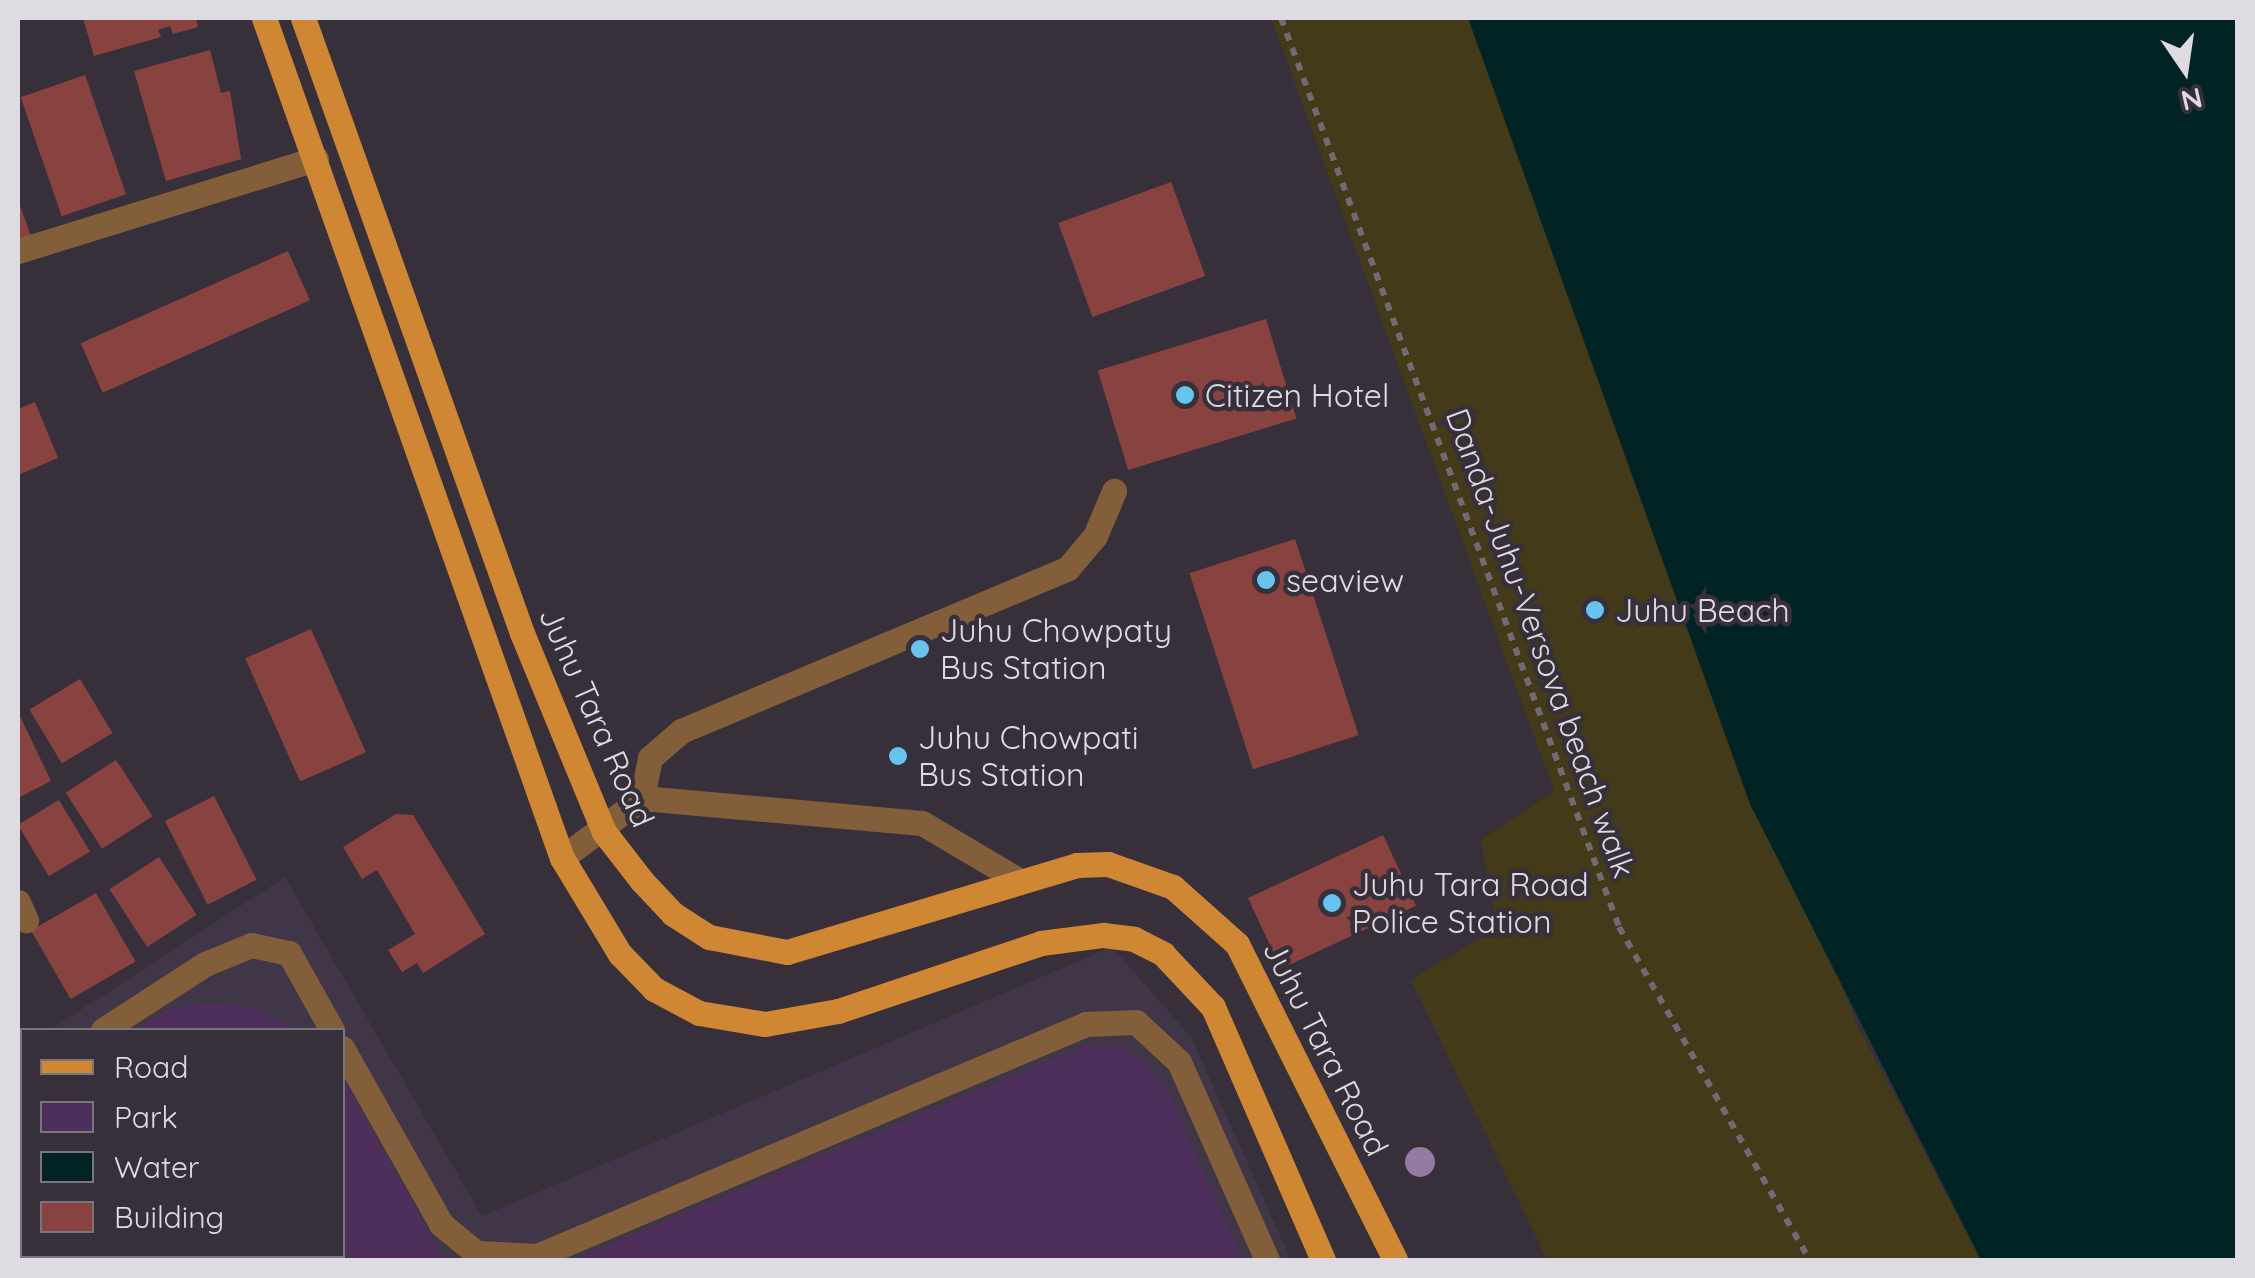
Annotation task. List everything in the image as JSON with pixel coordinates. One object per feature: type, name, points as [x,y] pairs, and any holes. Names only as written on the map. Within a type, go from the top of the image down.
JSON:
[{"type":"main road","points":[[264,18],[562,858],[591,914],[654,989],[699,1012],[765,1024],[838,1011],[1041,942],[1103,934],[1163,954],[1213,1006],[1322,1260]]},
{"type":"main road","name":"Juhu Tara Road","points":[[303,18],[522,633],[604,832],[673,914],[709,937],[748,949],[787,952],[828,944],[1020,881],[1108,864],[1173,887],[1208,913],[1237,944],[1395,1260]]},
{"type":"street","points":[[18,251],[316,158]]},
{"type":"street","points":[[562,858],[604,832],[642,798],[650,758],[682,730],[1068,568],[1094,536],[1114,491]]},
{"type":"street","points":[[642,798],[922,823],[1020,881]]},
{"type":"street","points":[[106,1028],[205,964],[251,945],[289,952],[331,1028]]},
{"type":"street","points":[[345,1053],[441,1224],[476,1253],[537,1256],[1086,1024],[1136,1022],[1179,1062],[1267,1260]]},
{"type":"path","name":"Danda-Juhu-Versova beach walk","points":[[1282,18],[1620,926],[1810,1260]]},
{"type":"shaded area","points":[[285,877],[482,1216],[1112,947],[1191,1037],[1291,1260],[18,1260],[20,1154],[20,1258],[345,1258],[345,1028],[53,1028]]},
{"type":"green space","points":[[212,1003],[258,1009],[292,1028],[139,1028],[170,1008]]},
{"type":"green space","points":[[1085,1046],[1119,1047],[1145,1063],[1168,1092],[1243,1260],[573,1260]]},
{"type":"green space","points":[[345,1081],[444,1260],[18,1260],[20,1183],[20,1258],[345,1258]]},
{"type":"sand","name":"Juhu Beach","points":[[1271,18],[1480,18],[1856,1023],[1981,1260],[1547,1260],[1411,980],[1497,928],[1481,840],[1554,791]]},
{"type":"water","points":[[1468,18],[2237,18],[2237,1260],[1981,1260],[1750,804]]},
{"type":"building","points":[[83,18],[196,18],[198,27],[173,34],[170,26],[158,30],[161,37],[94,56]]},
{"type":"building","points":[[210,50],[221,93],[230,91],[241,159],[166,181],[134,71]]},
{"type":"building","points":[[85,75],[126,194],[62,216],[21,97]]},
{"type":"building","points":[[1171,182],[1205,276],[1092,317],[1058,223]]},
{"type":"building","points":[[18,200],[31,236],[18,241]]},
{"type":"building","points":[[288,251],[310,300],[103,393],[81,343]]},
{"type":"building","points":[[1266,319],[1296,418],[1128,470],[1098,370]]},
{"type":"building","points":[[35,402],[58,458],[18,475],[18,409]]},
{"type":"building","points":[[1295,539],[1359,735],[1253,769],[1189,573]]},
{"type":"building","points":[[311,629],[366,752],[300,782],[245,658]]},
{"type":"building","points":[[80,679],[112,733],[62,763],[29,709]]},
{"type":"building","points":[[18,712],[51,781],[18,798]]},
{"type":"building","points":[[116,760],[152,816],[102,849],[66,793]]},
{"type":"building","points":[[214,796],[257,880],[208,905],[165,821]]},
{"type":"building","points":[[59,800],[90,851],[49,876],[18,825]]},
{"type":"building","points":[[396,814],[413,815],[485,934],[423,973],[417,963],[402,972],[388,950],[415,934],[377,870],[362,879],[343,847]]},
{"type":"building","name":"Juhu Tara Road Police Station","points":[[1383,835],[1416,906],[1281,969],[1248,898]]},
{"type":"building","points":[[159,857],[197,915],[147,947],[110,889]]},
{"type":"building","points":[[96,893],[136,961],[71,999],[31,930]]},
{"type":"place","name":"Citizen Hotel","points":[[1185,395]]},
{"type":"place","name":"seaview","points":[[1266,580]]},
{"type":"place","name":"Juhu Beach","points":[[1595,610]]},
{"type":"place","name":"Juhu Chowpaty Bus Station","points":[[920,649]]},
{"type":"place","name":"Juhu Chowpati Bus Station","points":[[898,756]]},
{"type":"place","name":"Juhu Tara Road Police Station","points":[[1332,903]]}]
